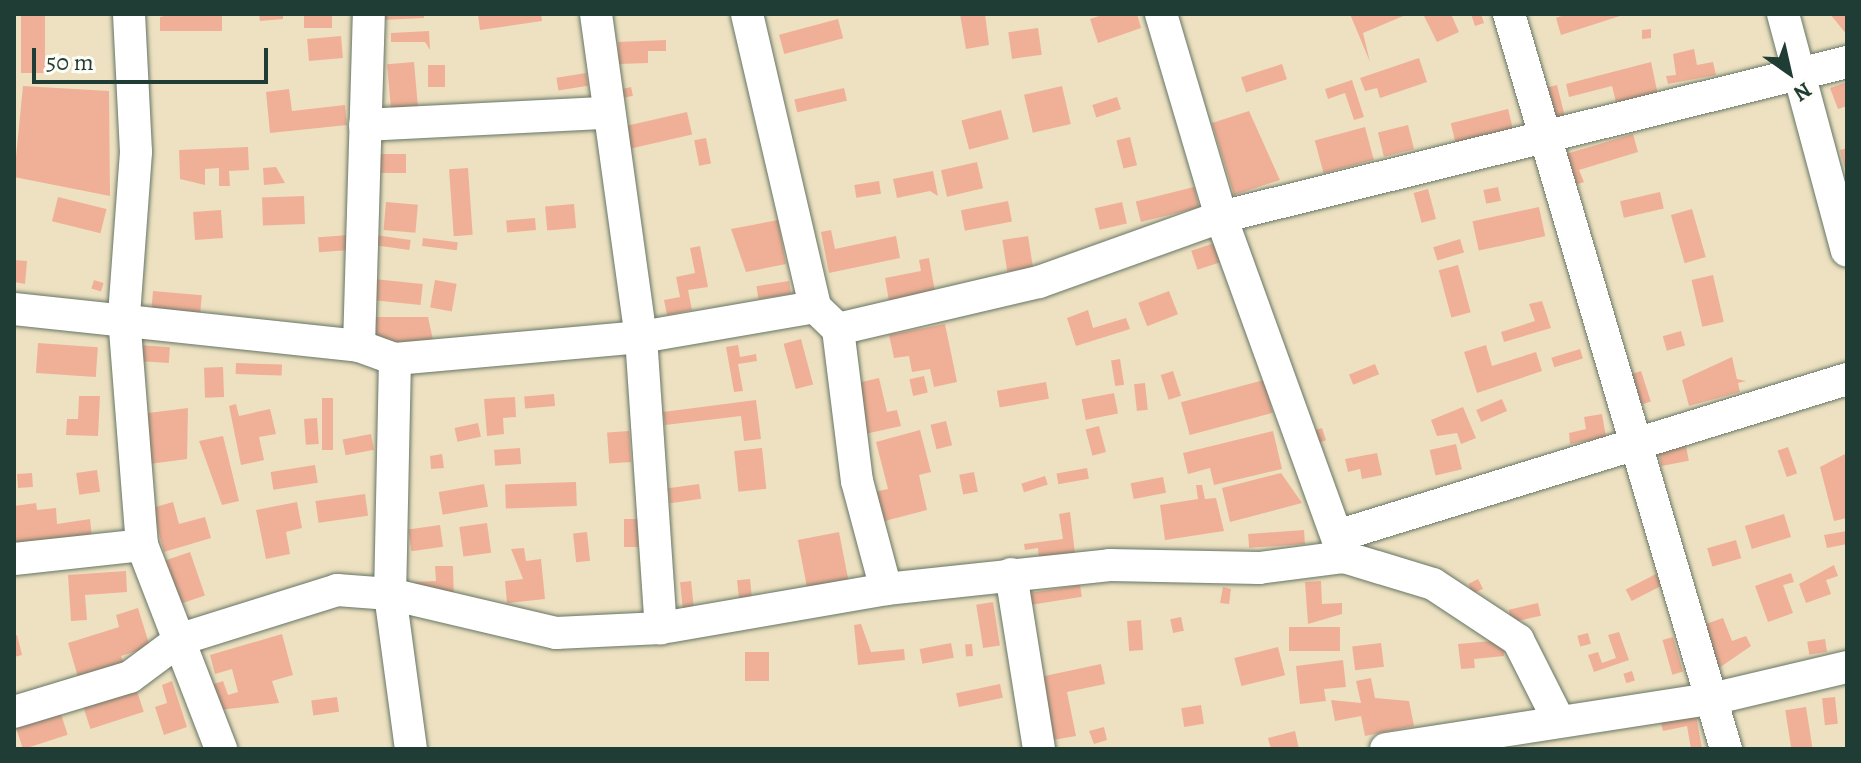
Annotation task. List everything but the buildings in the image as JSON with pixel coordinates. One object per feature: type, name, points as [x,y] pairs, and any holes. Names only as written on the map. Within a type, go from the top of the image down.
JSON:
[{"type":"street","points":[[129,14],[136,152],[124,317],[142,545],[181,639],[221,749]]},
{"type":"street","points":[[359,346],[369,14]]},
{"type":"street","points":[[596,14],[606,113],[641,337],[661,628]]},
{"type":"street","points":[[1161,14],[1221,217],[1341,546],[1433,584],[1518,640],[1559,721]]},
{"type":"street","points":[[1509,14],[1631,443],[1716,698],[1726,749]]},
{"type":"street","points":[[1783,14],[1796,75],[1847,251]]},
{"type":"street","points":[[754,16],[815,307],[838,329],[857,481],[886,589]]},
{"type":"street","points":[[838,329],[1039,282],[1221,217],[1542,135],[1847,62]]},
{"type":"street","points":[[365,125],[606,113]]},
{"type":"street","points":[[14,309],[124,317],[359,346],[395,359],[641,337],[815,307]]},
{"type":"street","points":[[395,359],[390,594],[411,749]]},
{"type":"street","points":[[14,712],[130,677],[181,639],[337,590],[390,594],[556,633],[661,628],[886,589],[1011,574],[1140,565],[1259,568],[1341,546],[1631,443],[1847,379]]},
{"type":"street","points":[[14,559],[142,545]]},
{"type":"street","points":[[1011,574],[1039,749]]},
{"type":"street","points":[[1386,749],[1501,738],[1559,721],[1716,698],[1847,667]]}]
